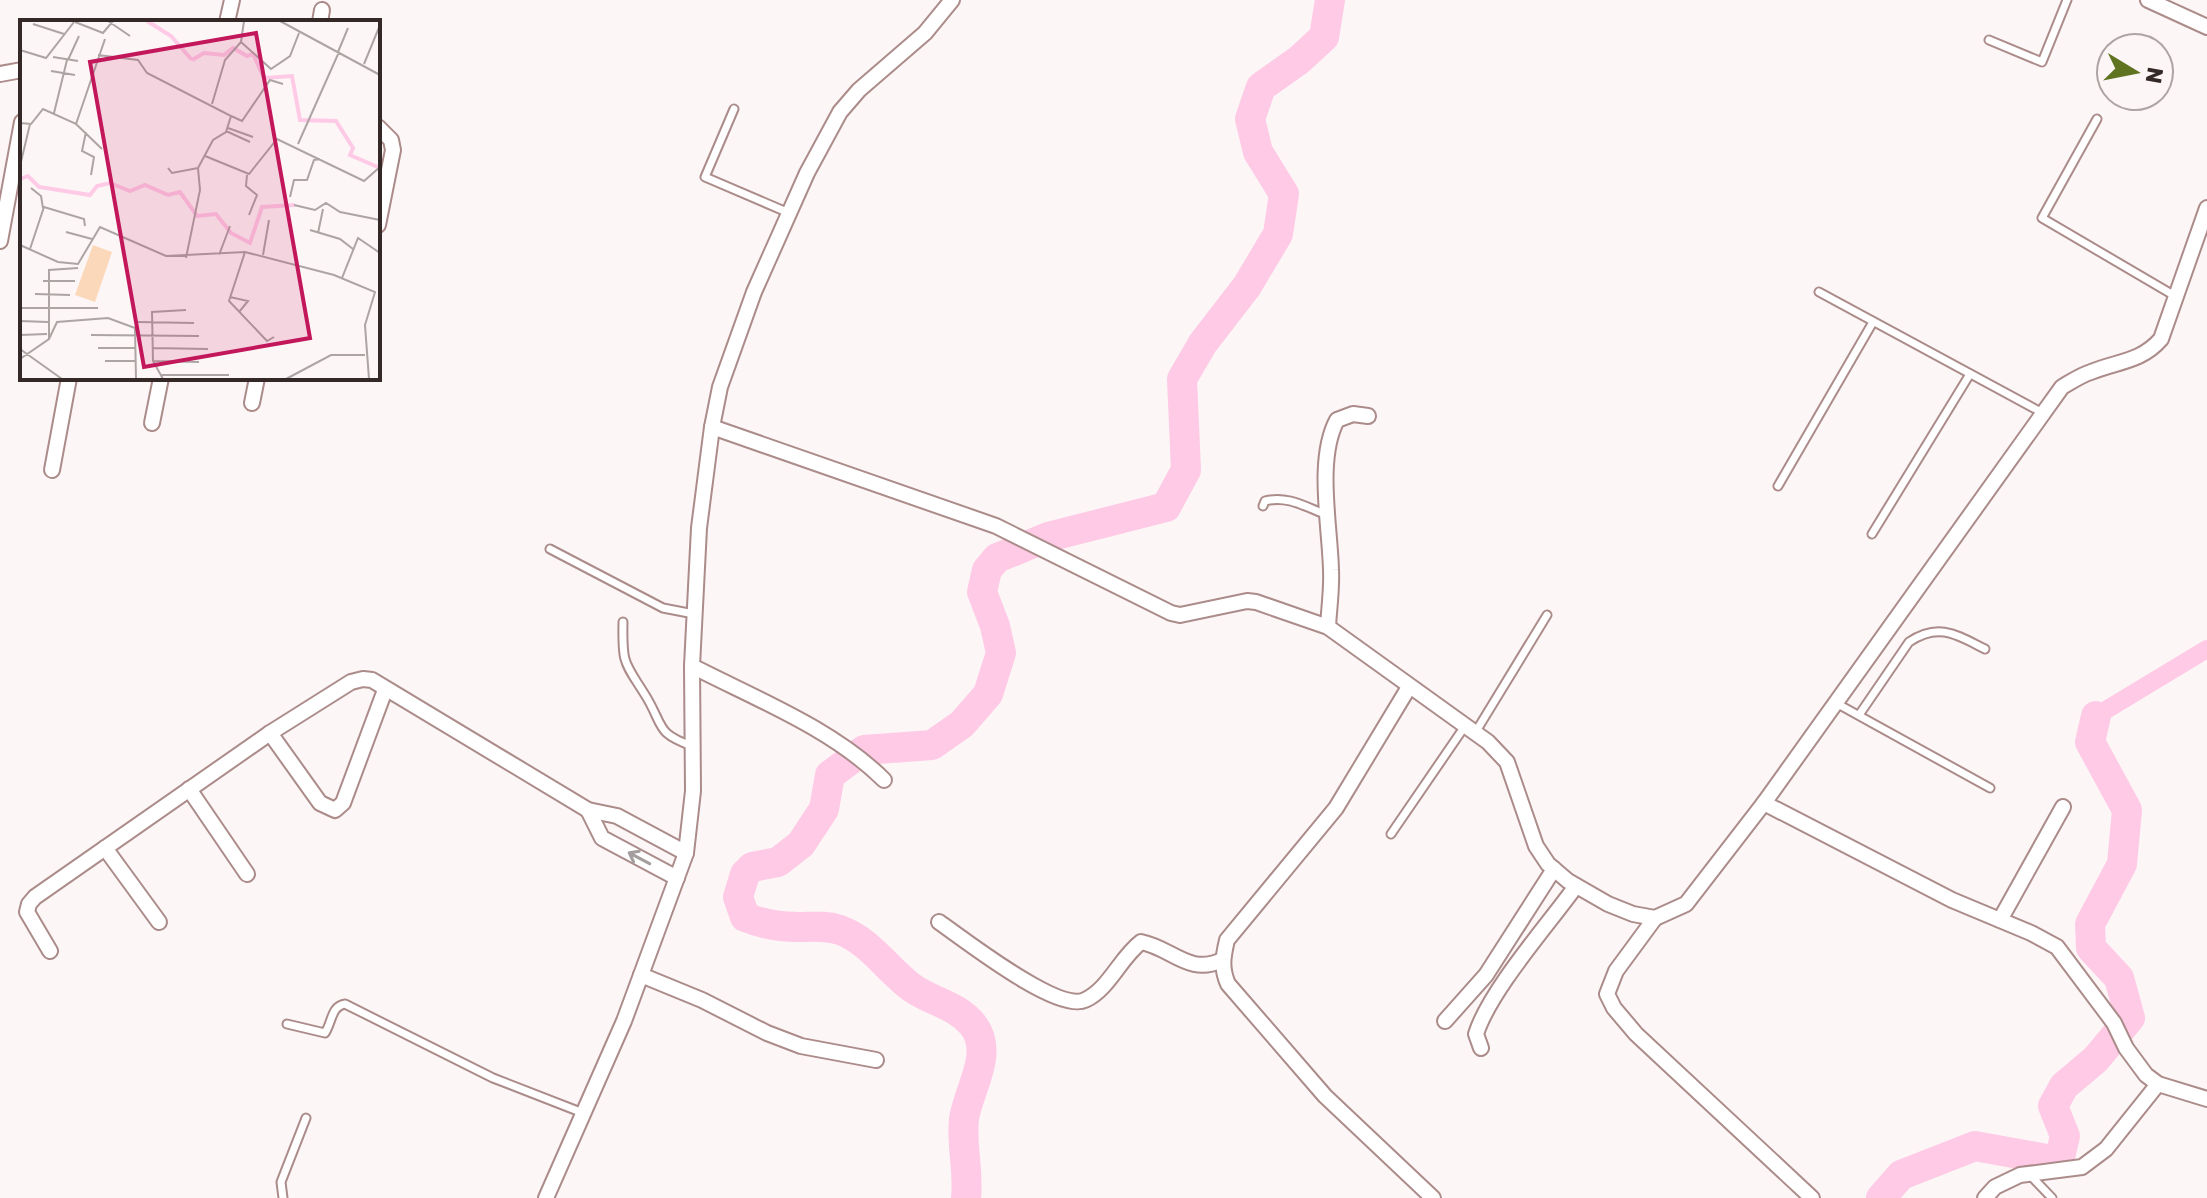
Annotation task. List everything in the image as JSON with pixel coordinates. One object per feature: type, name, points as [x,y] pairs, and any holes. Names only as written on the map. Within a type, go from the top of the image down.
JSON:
[{"type":"street","points":[[227,20],[232,0]]},
{"type":"street","points":[[552,1196],[641,975],[686,853],[693,791],[692,666],[699,528],[720,387],[754,292],[807,173],[840,112],[859,90],[925,33],[952,0]]},
{"type":"street","points":[[2148,0],[2207,27]]},
{"type":"street","points":[[0,74],[20,70]]},
{"type":"street","points":[[380,129],[391,140],[393,150],[380,215]]},
{"type":"street","points":[[0,241],[20,133]]},
{"type":"street","points":[[1812,1198],[1647,1044],[1614,1008],[1607,994],[1616,971],[1655,918],[1686,904],[1764,803],[2041,412],[2062,387],[2086,373],[2150,352],[2161,339],[2207,208]]},
{"type":"street","points":[[52,470],[69,380]]},
{"type":"street","points":[[152,423],[161,380]]},
{"type":"street","points":[[252,403],[257,380]]},
{"type":"street","points":[[1328,627],[1331,574],[1326,461],[1329,436],[1337,420],[1353,414],[1368,416]]},
{"type":"street","points":[[712,427],[996,526],[1171,613],[1180,615],[1247,601],[1328,627],[1470,730],[1507,762],[1536,846],[1554,869],[1608,904],[1633,914],[1655,918]]},
{"type":"street","points":[[692,666],[833,739],[867,763],[884,780]]},
{"type":"street","points":[[50,951],[27,912],[29,904],[270,733],[351,682],[363,679],[372,680],[588,810],[617,816],[686,853]]},
{"type":"street","points":[[1409,687],[1336,808],[1227,940],[1222,960],[1228,984],[1325,1096],[1433,1198]]},
{"type":"street","points":[[270,733],[320,803],[335,810],[343,803],[385,690]]},
{"type":"street","points":[[189,789],[247,874]]},
{"type":"street","points":[[1764,803],[1952,900],[2057,947],[2114,1023],[2126,1048],[2146,1075],[2158,1084],[2207,1099]]},
{"type":"street","points":[[2000,920],[2063,807]]},
{"type":"street","points":[[588,810],[602,838],[677,878]]},
{"type":"street","points":[[105,848],[159,922]]},
{"type":"street","points":[[1445,1021],[1486,975],[1554,869]]},
{"type":"street","points":[[1481,1048],[1476,1034],[1483,1017],[1576,886]]},
{"type":"street","points":[[939,922],[1043,993],[1066,1002],[1084,1001],[1095,994],[1141,942],[1195,965],[1209,966],[1222,960]]},
{"type":"street","points":[[641,975],[801,1046],[876,1060]]},
{"type":"street","points":[[1985,1198],[1995,1187],[2020,1175],[2073,1170],[2087,1164],[2106,1149],[2158,1084]]},
{"type":"lane","points":[[1989,40],[2042,62],[2067,0]]},
{"type":"lane","points":[[734,109],[705,177],[789,213]]},
{"type":"lane","points":[[2097,119],[2042,218],[2177,297]]},
{"type":"lane","points":[[1819,292],[2041,412]]},
{"type":"lane","points":[[1778,486],[1873,322]]},
{"type":"lane","points":[[1872,534],[1970,374]]},
{"type":"lane","points":[[1263,506],[1265,501],[1272,499],[1289,499],[1329,516]]},
{"type":"lane","points":[[550,549],[663,608],[694,614]]},
{"type":"lane","points":[[1391,834],[1470,730],[1547,615]]},
{"type":"lane","points":[[623,622],[622,656],[633,680],[647,699],[664,733],[692,746]]},
{"type":"lane","points":[[1859,715],[1909,642],[1920,634],[1950,632],[1985,649]]},
{"type":"lane","points":[[1836,703],[1990,788]]},
{"type":"lane","points":[[287,1024],[325,1033],[335,1009],[345,1004],[493,1078],[583,1113]]},
{"type":"lane","points":[[283,1198],[281,1182],[306,1118]]},
{"type":"lane","points":[[2029,1174],[2052,1198]]},
{"type":"waterway","points":[[966,1198],[964,1119],[981,1059],[979,1036],[973,1025],[959,1012],[911,987],[851,935],[829,927],[784,926],[745,917],[738,897],[745,874],[752,867],[778,862],[801,844],[824,809],[830,775],[864,750],[932,745],[962,724],[988,694],[1001,653],[982,592],[987,570],[997,558],[1048,537],[1166,507],[1186,470],[1182,379],[1203,343],[1247,286],[1278,234],[1284,194],[1258,152],[1250,119],[1261,87],[1299,60],[1324,37],[1330,0]]},
{"type":"waterway","points":[[2096,716],[2207,649]]},
{"type":"waterway","points":[[1881,1198],[1901,1175],[1975,1146],[2052,1160],[2061,1153],[2065,1136],[2053,1106],[2064,1086],[2096,1059],[2130,1018],[2119,978],[2091,948],[2090,924],[2122,864],[2127,810],[2090,742],[2096,716]]}]
